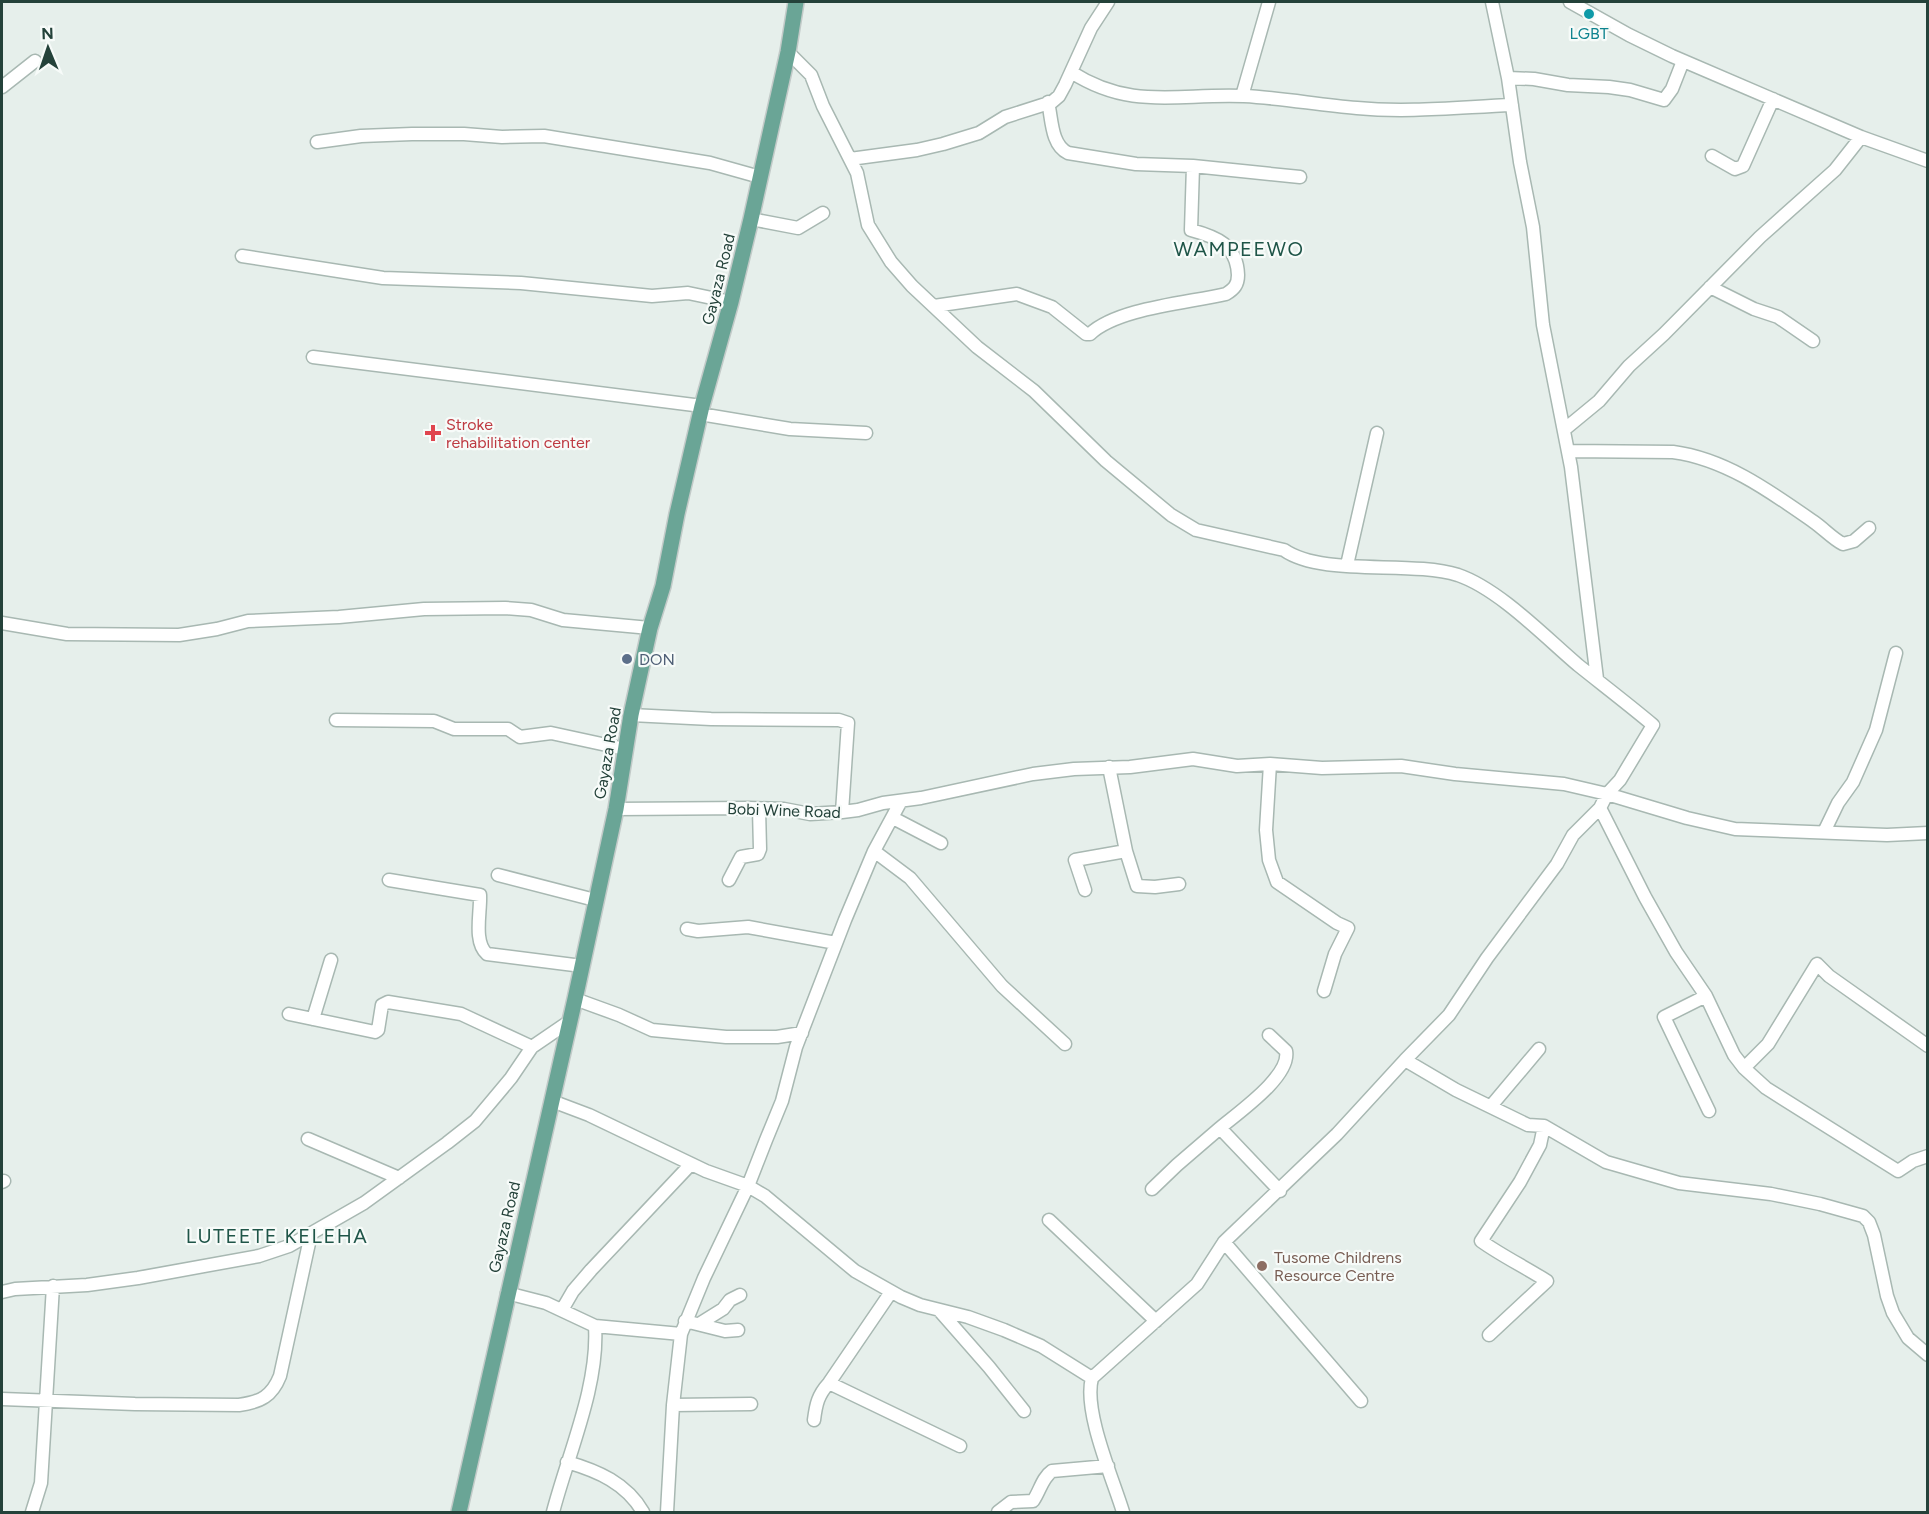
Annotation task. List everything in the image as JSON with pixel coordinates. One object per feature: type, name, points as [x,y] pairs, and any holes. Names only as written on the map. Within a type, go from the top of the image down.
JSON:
[{"type":"main road","name":"Gayaza Road","points":[[459,1512],[575,999],[616,809],[625,749],[650,628],[663,586],[701,410],[751,219],[788,52],[796,2]]},
{"type":"street","points":[[850,159],[908,152],[943,144],[979,133],[1005,117],[1052,102],[1059,96],[1091,28],[1108,2]]},
{"type":"street","points":[[1242,96],[1269,2]]},
{"type":"street","points":[[1492,2],[1508,78],[1520,162],[1533,227],[1544,325],[1569,451],[1597,679]]},
{"type":"street","points":[[1570,2],[1629,35],[1683,61],[1861,137],[1928,161]]},
{"type":"street","points":[[788,52],[811,75],[857,173],[868,225],[891,262],[977,347],[1034,391],[1106,461],[1172,515],[1196,530],[1284,550],[1293,556],[1308,560],[1444,572],[1467,579],[1516,611],[1653,725],[1620,780],[1607,794],[1600,808],[1573,836],[1557,864],[1540,883],[1449,1015],[1337,1134],[1280,1191],[1224,1242],[1197,1284],[1092,1378],[1089,1387],[1092,1410],[1123,1512]]},
{"type":"street","points":[[2,87],[35,61]]},
{"type":"street","points":[[1508,78],[1609,87],[1664,100],[1672,89],[1683,61]]},
{"type":"street","points":[[1071,72],[1117,94],[1140,98],[1242,96],[1373,109],[1512,105]]},
{"type":"street","points":[[1712,156],[1735,170],[1743,166],[1773,99]]},
{"type":"street","points":[[1048,102],[1055,140],[1059,147],[1068,153],[1136,164],[1193,166],[1300,177]]},
{"type":"street","points":[[317,142],[361,136],[412,134],[544,136],[710,162],[760,177]]},
{"type":"street","points":[[1565,429],[1599,400],[1629,366],[1765,232],[1835,170],[1861,137]]},
{"type":"street","points":[[934,306],[1017,294],[1052,307],[1086,334],[1090,334],[1102,326],[1132,314],[1226,294],[1234,289],[1238,281],[1238,262],[1235,256],[1216,238],[1191,230],[1193,166]]},
{"type":"street","points":[[751,219],[798,228],[823,213]]},
{"type":"street","points":[[242,256],[383,278],[521,283],[652,296],[688,293],[731,302]]},
{"type":"street","points":[[1710,286],[1754,309],[1778,317],[1813,341]]},
{"type":"street","points":[[313,357],[701,410],[790,429],[866,433]]},
{"type":"street","points":[[1347,565],[1377,433]]},
{"type":"street","points":[[1569,451],[1689,454],[1728,468],[1749,480],[1843,544],[1854,541],[1869,528]]},
{"type":"street","points":[[2,623],[67,634],[179,635],[248,621],[339,617],[424,609],[505,608],[531,610],[563,620],[650,628]]},
{"type":"street","points":[[1824,832],[1838,803],[1853,782],[1876,730],[1896,653]]},
{"type":"street","points":[[632,715],[711,719],[839,720],[848,723],[842,812]]},
{"type":"street","points":[[336,720],[434,721],[454,729],[508,729],[520,736],[551,733],[625,749]]},
{"type":"street","name":"Bobi Wine Road","points":[[616,809],[759,809],[810,814],[842,812],[1033,774],[1130,767],[1193,759],[1237,766],[1270,764],[1322,768],[1401,766],[1455,774],[1564,784],[1726,828],[1887,835],[1928,833]]},
{"type":"street","points":[[1270,764],[1266,830],[1269,860],[1277,882],[1348,928],[1335,954],[1324,990]]},
{"type":"street","points":[[1109,767],[1126,851],[1137,886],[1155,887],[1179,884]]},
{"type":"street","points":[[667,1512],[673,1405],[681,1334],[748,1186],[782,1101],[796,1047],[836,943],[874,851],[901,801]]},
{"type":"street","points":[[1600,808],[1671,943],[1706,996],[1734,1055],[1744,1068],[1766,1088],[1898,1171],[1913,1161],[1928,1156]]},
{"type":"street","points":[[729,880],[741,857],[758,854],[760,849],[759,809]]},
{"type":"street","points":[[893,818],[941,843]]},
{"type":"street","points":[[874,851],[910,878],[1002,986],[1065,1044]]},
{"type":"street","points":[[1085,890],[1075,860],[1126,851]]},
{"type":"street","points":[[498,875],[595,900]]},
{"type":"street","points":[[389,880],[480,895],[481,946],[487,954],[582,966]]},
{"type":"street","points":[[687,929],[698,931],[748,927],[836,943]]},
{"type":"street","points":[[313,1019],[331,960]]},
{"type":"street","points":[[1744,1068],[1768,1044],[1817,964],[1928,1046]]},
{"type":"street","points":[[1706,996],[1664,1017],[1709,1110]]},
{"type":"street","points":[[575,999],[652,1030],[726,1037],[802,1034]]},
{"type":"street","points":[[289,1014],[375,1032],[378,1030],[382,1005],[388,1002],[461,1014],[532,1047]]},
{"type":"street","points":[[2,1292],[97,1284],[260,1256],[289,1246],[364,1203],[475,1120],[511,1078],[532,1047],[570,1021]]},
{"type":"street","points":[[1152,1189],[1267,1088],[1285,1066],[1286,1051],[1269,1035]]},
{"type":"street","points":[[1491,1106],[1539,1049]]},
{"type":"street","points":[[1405,1060],[1456,1090],[1528,1125],[1544,1126],[1606,1162],[1679,1183],[1771,1194],[1863,1216],[1869,1222],[1874,1234],[1893,1313],[1908,1338],[1928,1355]]},
{"type":"street","points":[[552,1101],[589,1115],[691,1164],[748,1186],[765,1196],[855,1271],[891,1292],[920,1305],[995,1326],[1032,1342],[1092,1378]]},
{"type":"street","points":[[1489,1335],[1547,1281],[1481,1241],[1520,1182],[1540,1145],[1544,1126]]},
{"type":"street","points":[[1220,1128],[1280,1191]]},
{"type":"street","points":[[309,1139],[399,1178]]},
{"type":"street","points":[[562,1310],[573,1291],[591,1270],[691,1164]]},
{"type":"street","points":[[1049,1220],[1156,1321]]},
{"type":"street","points":[[2,1399],[239,1405],[253,1403],[266,1397],[275,1389],[280,1376],[311,1234]]},
{"type":"street","points":[[1224,1242],[1361,1401]]},
{"type":"street","points":[[32,1512],[41,1483],[53,1286]]},
{"type":"street","points":[[814,1420],[815,1405],[820,1393],[891,1292]]},
{"type":"street","points":[[507,1293],[546,1303],[595,1326],[681,1334]]},
{"type":"street","points":[[699,1324],[740,1295]]},
{"type":"street","points":[[938,1309],[1024,1411]]},
{"type":"street","points":[[686,1321],[725,1331],[738,1330]]},
{"type":"street","points":[[553,1512],[591,1383],[596,1340],[595,1326]]},
{"type":"street","points":[[829,1383],[960,1446]]},
{"type":"street","points":[[673,1405],[751,1404]]},
{"type":"street","points":[[567,1462],[595,1470],[621,1485],[636,1500],[643,1512]]},
{"type":"street","points":[[998,1512],[1011,1503],[1033,1501],[1040,1491],[1045,1476],[1052,1471],[1108,1466]]},
{"type":"place","name":"LGBT","points":[[1589,14]]},
{"type":"place","name":"Stroke rehabilitation center","points":[[433,433]]},
{"type":"place","name":"DON","points":[[627,659]]},
{"type":"place","name":"Tusome Childrens Resource Centre","points":[[1262,1266]]},
{"type":"district","name":"WAMPEEWO","points":[[1239,249]]},
{"type":"district","name":"LUTEETE KELEHA","points":[[277,1236]]}]
